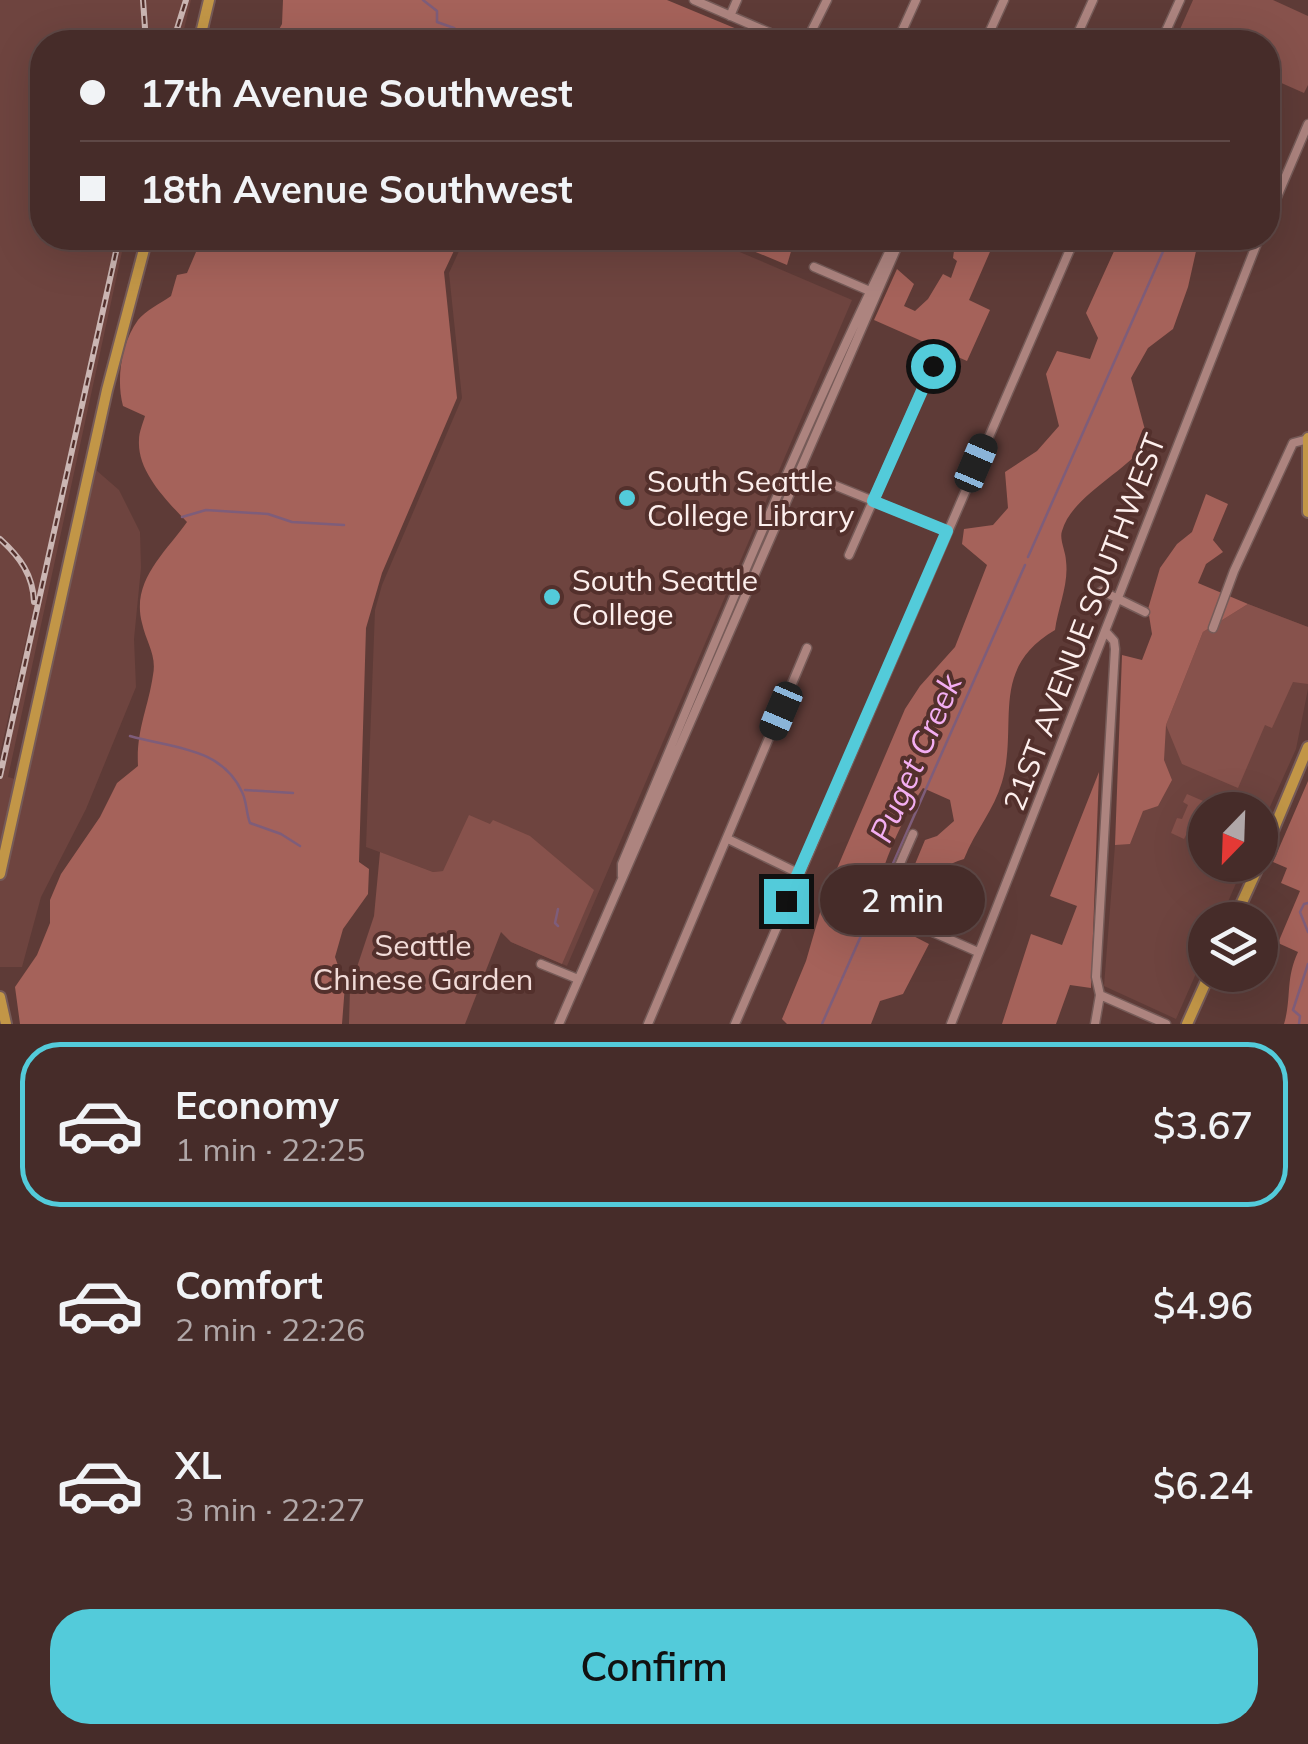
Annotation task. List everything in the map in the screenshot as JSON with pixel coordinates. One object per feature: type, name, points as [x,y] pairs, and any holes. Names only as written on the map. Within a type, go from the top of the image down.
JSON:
[{"type":"main road","points":[[202,30],[209,0]]},
{"type":"main road","points":[[0,874],[117,345],[144,250]]},
{"type":"main road","points":[[1308,439],[1308,512]]},
{"type":"main road","points":[[1278,819],[1308,748]]},
{"type":"main road","points":[[1187,1024],[1201,992]]},
{"type":"main road","points":[[0,997],[6,1024]]},
{"type":"street","points":[[694,0],[763,30]]},
{"type":"street","points":[[730,16],[737,0]]},
{"type":"street","points":[[812,30],[827,0]]},
{"type":"street","points":[[902,30],[916,0]]},
{"type":"street","points":[[990,30],[1004,0]]},
{"type":"street","points":[[1079,30],[1093,0]]},
{"type":"street","points":[[1166,30],[1180,0]]},
{"type":"street","points":[[1280,190],[1308,124]]},
{"type":"street","points":[[559,1024],[893,250]]},
{"type":"street","points":[[734,1024],[1070,250]]},
{"type":"street","name":"21ST AVENUE SOUTHWEST","points":[[950,1024],[1254,250]]},
{"type":"street","points":[[814,266],[873,292]]},
{"type":"street","points":[[849,555],[937,356]]},
{"type":"street","points":[[1213,628],[1292,443],[1308,439]]},
{"type":"street","points":[[834,485],[947,531]]},
{"type":"street","points":[[1096,595],[1102,590],[1145,612]]},
{"type":"street","points":[[1095,1024],[1100,995],[1096,978],[1115,649],[1114,640],[1105,631]]},
{"type":"street","points":[[648,1024],[808,648]]},
{"type":"street","points":[[912,834],[885,898],[887,912],[978,952]]},
{"type":"street","points":[[728,839],[798,873]]},
{"type":"street","points":[[541,964],[578,979]]},
{"type":"street","points":[[1100,995],[1166,1024]]},
{"type":"shaded area","points":[[0,0],[191,0],[184,30],[30,30],[30,250],[122,250],[8,777],[22,781],[86,466],[119,490],[140,532],[141,568],[134,639],[136,687],[86,809],[41,897],[22,967],[0,967],[0,766],[30,622],[0,754]]},
{"type":"shaded area","points":[[283,0],[667,0],[739,30],[279,30]]},
{"type":"shaded area","points":[[197,250],[454,250],[444,272],[457,398],[382,573],[366,628],[359,862],[369,869],[368,894],[343,929],[335,957],[345,985],[342,1024],[20,1024],[15,987],[37,955],[50,923],[50,900],[61,874],[100,817],[117,783],[138,766],[154,668],[142,623],[141,594],[152,568],[187,522],[155,485],[143,463],[139,440],[145,416],[123,406],[121,362],[138,320],[171,296],[177,275],[187,273]]},
{"type":"shaded area","name":"South Seattle College","points":[[460,250],[735,250],[852,300],[567,966],[511,942],[444,871],[433,872],[366,847],[375,610],[382,585],[462,398],[449,273]]},
{"type":"shaded area","points":[[751,250],[791,250],[787,265]]},
{"type":"shaded area","points":[[991,250],[969,300],[990,310],[967,361],[874,320],[897,269],[914,284],[904,306],[915,311],[928,299],[943,274],[951,278],[957,261],[954,251]]},
{"type":"shaded area","points":[[1115,250],[1196,250],[1173,329],[1148,348],[1131,378],[1148,441],[1068,518],[1061,534],[1066,578],[1055,630],[1034,645],[1013,680],[999,792],[964,859],[938,874],[930,919],[896,910],[925,840],[937,836],[954,821],[950,800],[923,788],[885,865],[874,912],[929,944],[903,994],[880,1001],[871,1024],[787,1024],[782,1019],[806,961],[824,899],[905,709],[955,647],[987,565],[962,544],[964,529],[993,525],[1008,508],[1005,472],[1037,451],[1059,426],[1046,374],[1057,351],[1090,359],[1098,338],[1086,313]]},
{"type":"shaded area","points":[[1206,494],[1228,504],[1213,540],[1223,552],[1206,564],[1198,583],[1248,604],[1203,632],[1166,725],[1164,760],[1172,780],[1158,806],[1143,811],[1130,844],[1115,845],[1122,655],[1142,660],[1152,634],[1148,609],[1160,568],[1177,544],[1192,532]]},
{"type":"shaded area","points":[[1248,604],[1308,627],[1308,689],[1296,749],[1277,792],[1188,792],[1188,882],[1237,882],[1228,902],[1188,902],[1188,992],[1176,1019],[1104,986],[1115,845],[1203,632]]},
{"type":"shaded area","points":[[1099,772],[1091,988],[1070,985],[1056,1024],[1002,1024],[1031,934],[1062,945],[1077,906],[1050,896]]},
{"type":"shaded area","points":[[1308,781],[1308,1024],[1284,1024],[1291,971],[1298,952],[1278,943],[1300,891],[1281,883],[1287,868],[1278,864],[1278,850]]},
{"type":"green space","points":[[1193,0],[1273,0],[1308,16],[1308,85],[1304,93],[1280,82],[1280,30],[1180,30]]},
{"type":"green space","points":[[1248,604],[1308,627],[1308,684],[1293,682],[1272,728],[1265,725],[1238,788],[1182,764],[1166,725],[1203,632]]},
{"type":"green space","points":[[1188,805],[1188,831],[1184,839],[1171,833],[1177,818],[1182,819]]},
{"type":"green space","name":"Seattle Chinese Garden","points":[[469,815],[490,824],[493,820],[530,836],[594,890],[562,964],[511,942],[501,932],[465,1024],[349,1024],[350,988],[374,916],[380,852],[433,872],[443,871]]},
{"type":"waterway","points":[[423,0],[437,11],[437,22],[457,30]]},
{"type":"waterway","name":"Puget Creek","points":[[1028,557],[1164,250]]},
{"type":"waterway","points":[[182,517],[206,510],[344,525]]},
{"type":"waterway","name":"Puget Creek","points":[[822,1024],[1025,565]]},
{"type":"waterway","points":[[130,736],[194,752],[222,766],[242,792],[250,823],[300,846]]},
{"type":"waterway","points":[[245,790],[293,793]]},
{"type":"waterway","points":[[1308,903],[1300,912],[1308,932]]},
{"type":"waterway","points":[[558,909],[558,926]]},
{"type":"waterway","points":[[1299,1024],[1300,1016],[1293,1010],[1308,964]]},
{"type":"railway","points":[[143,0],[145,30]]},
{"type":"railway","points":[[177,30],[186,0]]},
{"type":"railway","points":[[0,776],[116,250]]},
{"type":"railway","points":[[0,539],[24,567],[34,602]]},
{"type":"place","name":"South Seattle College Library","points":[[627,498]]},
{"type":"place","name":"South Seattle College","points":[[552,597]]},
{"type":"route","points":[[786,901],[947,531],[873,501],[933,366]]}]
